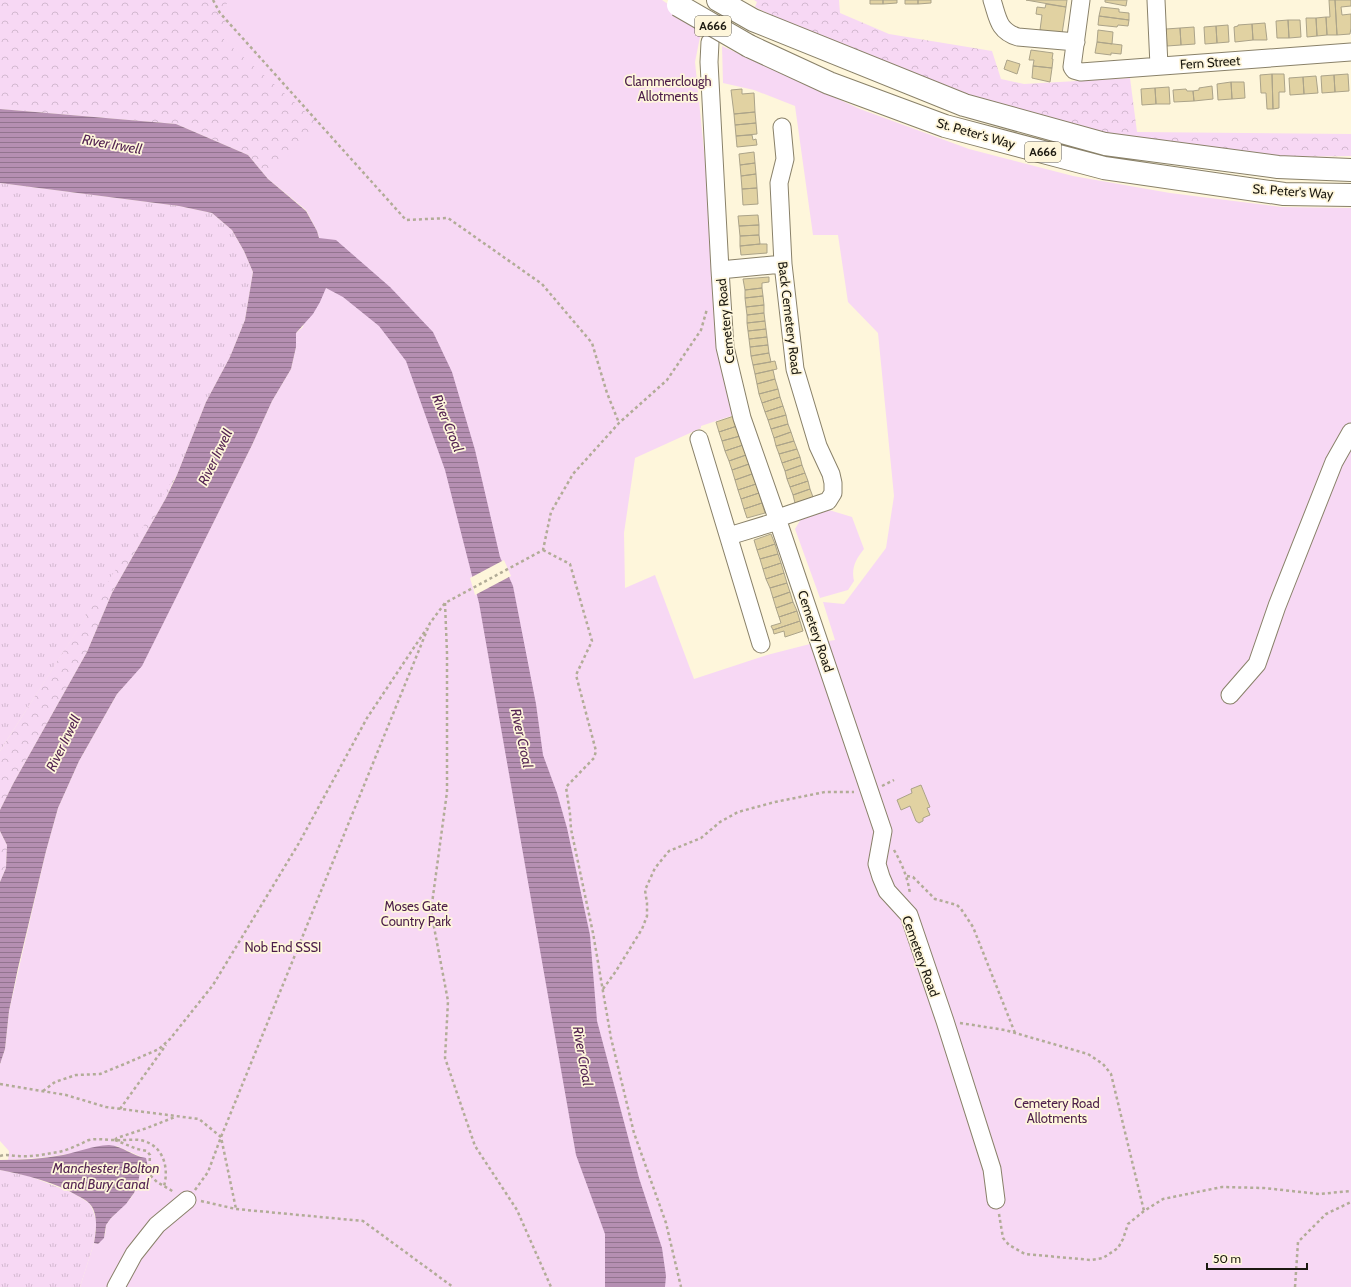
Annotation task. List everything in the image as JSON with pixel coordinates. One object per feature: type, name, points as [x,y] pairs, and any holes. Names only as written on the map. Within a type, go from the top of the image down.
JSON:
[{"type":"highway","name":"St. Peter's Way","points":[[718,0],[753,20],[964,105],[1105,144],[1278,167],[1351,170]]},
{"type":"highway","name":"St. Peter's Way","points":[[674,2],[749,46],[830,83],[945,126],[1104,168],[1284,194],[1351,195]]},
{"type":"street","points":[[992,0],[998,21],[1009,34],[1018,38],[1076,42],[1082,0]]},
{"type":"street","points":[[1156,0],[1159,66]]},
{"type":"street","name":"Cemetery Road","points":[[710,42],[709,62],[720,270],[726,347],[742,418],[883,831],[877,864],[881,877],[887,891],[909,915],[992,1169],[996,1200]]},
{"type":"street","name":"Fern Street","points":[[1076,42],[1072,67],[1074,70],[1081,72],[1351,52]]},
{"type":"street","name":"Back Cemetery Road","points":[[778,520],[828,501],[833,493],[831,474],[818,446],[795,369],[783,264],[779,183],[785,159],[782,127]]},
{"type":"street","points":[[720,270],[783,264]]},
{"type":"street","points":[[1230,694],[1257,664],[1277,606],[1334,462],[1351,432]]},
{"type":"street","points":[[699,439],[761,644]]},
{"type":"street","points":[[729,536],[778,520]]},
{"type":"street","points":[[116,1287],[134,1254],[157,1224],[188,1199]]},
{"type":"path","points":[[213,0],[220,13],[406,220],[448,218],[542,284],[592,342],[607,393],[619,423]]},
{"type":"path","points":[[543,550],[551,512],[573,474],[619,423],[667,380],[701,330],[709,302]]},
{"type":"path","points":[[120,1109],[170,1040],[213,985],[299,843],[367,718],[444,603],[543,550]]},
{"type":"path","points":[[543,550],[570,564],[592,641],[576,675],[596,751],[594,758],[566,787],[571,829],[593,934],[611,1038],[634,1133],[666,1223],[682,1287]]},
{"type":"path","points":[[444,603],[447,653],[447,792],[430,911],[448,1001],[445,1058],[475,1146],[517,1210],[551,1287]]},
{"type":"path","points":[[188,1199],[208,1172],[430,623]]},
{"type":"path","points":[[603,989],[642,929],[647,916],[645,890],[655,868],[669,851],[700,838],[720,822],[738,812],[775,802],[825,792],[870,792]]},
{"type":"path","points":[[883,831],[900,859],[907,876],[910,893],[909,915]]},
{"type":"path","points":[[907,876],[913,878],[935,899],[957,906],[961,909],[973,927],[1015,1032]]},
{"type":"path","points":[[944,1020],[1015,1032],[1088,1054],[1103,1064],[1111,1074],[1144,1211]]},
{"type":"path","points":[[43,1091],[55,1082],[69,1077],[76,1075],[100,1074],[159,1049],[170,1040]]},
{"type":"path","points":[[2,1084],[66,1095],[106,1107],[199,1119],[221,1137],[236,1209]]},
{"type":"path","points":[[115,1140],[177,1116]]},
{"type":"path","points":[[0,1156],[51,1153],[66,1150],[89,1140],[143,1140],[157,1149],[163,1158],[167,1176],[164,1186]]},
{"type":"path","points":[[115,1140],[136,1149],[146,1151],[150,1156],[149,1174],[157,1182],[188,1199],[236,1209],[363,1221],[453,1287]]},
{"type":"path","points":[[996,1200],[1003,1238],[1009,1245],[1026,1254],[1091,1260],[1103,1258],[1118,1248],[1128,1224],[1144,1211],[1163,1199],[1222,1187],[1264,1188],[1319,1194],[1351,1191]]},
{"type":"path","points":[[1295,1287],[1298,1242],[1326,1214],[1351,1202]]},
{"type":"green space","points":[[0,0],[579,0],[268,179],[248,155],[176,124],[0,109]]},
{"type":"green space","name":"Moses Gate Country Park","points":[[227,0],[662,0],[702,27],[695,62],[716,268],[734,415],[701,426],[701,428],[635,458],[624,533],[625,588],[655,575],[694,679],[767,655],[810,644],[835,640],[823,602],[844,604],[886,548],[894,496],[878,333],[848,302],[838,235],[813,235],[795,106],[754,90],[723,83],[722,46],[860,109],[969,149],[1073,176],[1170,193],[1281,207],[1351,208],[1351,1287],[80,1287],[94,1243],[98,1244],[105,1235],[106,1225],[111,1218],[131,1198],[138,1183],[141,1167],[148,1167],[142,1157],[117,1146],[48,1157],[8,1160],[9,1151],[0,1141],[0,1064],[5,1049],[9,1011],[46,851],[58,808],[79,761],[117,694],[143,663],[252,445],[272,401],[291,369],[296,347],[296,333],[303,327],[319,238],[306,210],[268,179],[317,122],[224,40]]},
{"type":"green space","points":[[754,0],[839,0],[840,13],[889,34],[992,51],[1001,79],[1024,84],[1130,78],[1137,132],[1351,134],[1351,156],[1286,157],[1139,142],[991,107],[833,46],[755,7],[757,2]]},
{"type":"green space","points":[[0,183],[179,206],[212,213],[232,230],[244,251],[253,272],[245,320],[230,357],[206,402],[177,475],[0,751]]},
{"type":"green space","points":[[176,475],[166,498],[112,593],[87,652],[0,810],[0,751]]},
{"type":"green space","points":[[829,510],[852,517],[864,549],[855,564],[853,572],[854,581],[848,590],[820,598],[795,529],[801,519]]},
{"type":"green space","points":[[0,831],[7,845],[6,868],[0,882]]},
{"type":"green space","points":[[0,1170],[29,1176],[73,1193],[89,1203],[96,1220],[96,1227],[94,1243],[80,1287],[0,1287]]},
{"type":"water","points":[[0,109],[176,124],[248,155],[268,179],[306,211],[317,231],[319,238],[336,240],[390,287],[433,332],[452,372],[475,450],[500,557],[513,586],[536,704],[543,755],[557,793],[567,828],[590,935],[597,1021],[639,1178],[662,1248],[666,1276],[665,1287],[605,1287],[605,1234],[576,1155],[479,603],[445,470],[406,361],[379,326],[343,297],[326,288],[313,314],[296,333],[296,347],[291,369],[272,401],[252,445],[142,666],[117,694],[79,761],[58,808],[46,851],[18,968],[9,1011],[5,1049],[0,1064],[0,882],[6,868],[7,845],[0,831],[0,810],[87,652],[112,593],[166,498],[177,475],[206,402],[230,357],[245,320],[253,272],[244,251],[232,230],[212,213],[179,206],[0,183]]},
{"type":"water","name":"Manchester, Bolton and Bury Canal","points":[[109,1145],[119,1147],[146,1158],[148,1167],[141,1167],[138,1183],[134,1193],[126,1204],[111,1218],[106,1225],[104,1238],[98,1244],[94,1243],[96,1217],[92,1207],[87,1201],[50,1183],[0,1170],[0,1160],[63,1155]]},
{"type":"pier","points":[[504,560],[511,576],[475,595],[470,578]]},
{"type":"building","points":[[870,0],[883,0],[883,4],[870,4]]},
{"type":"building","points":[[883,0],[897,0],[897,3],[883,4]]},
{"type":"building","points":[[905,0],[918,0],[918,4],[905,4]]},
{"type":"building","points":[[918,0],[931,0],[931,3],[918,4]]},
{"type":"building","points":[[1026,0],[1067,0],[1066,7]]},
{"type":"building","points":[[1105,0],[1127,0],[1126,6],[1105,2]]},
{"type":"building","points":[[1329,0],[1335,0],[1337,35],[1327,35],[1326,17],[1330,17]]},
{"type":"building","points":[[1335,0],[1351,0],[1351,6],[1341,7],[1342,15],[1351,14],[1350,34],[1337,35]]},
{"type":"building","points":[[1046,4],[1066,7],[1062,34],[1040,30],[1042,15],[1036,14],[1037,7],[1045,8]]},
{"type":"building","points":[[1101,7],[1119,9],[1119,12],[1129,13],[1129,20],[1099,16]]},
{"type":"building","points":[[1099,16],[1129,20],[1128,26],[1118,25],[1117,27],[1098,25]]},
{"type":"building","points":[[1326,17],[1327,35],[1317,36],[1316,18]]},
{"type":"building","points":[[1306,18],[1316,18],[1317,36],[1307,37]]},
{"type":"building","points":[[1288,20],[1300,20],[1301,37],[1289,38]]},
{"type":"building","points":[[1288,20],[1289,38],[1277,38],[1276,21]]},
{"type":"building","points":[[1265,23],[1267,40],[1253,40],[1252,24]]},
{"type":"building","points":[[1252,24],[1253,40],[1235,42],[1234,27],[1238,25]]},
{"type":"building","points":[[1228,25],[1229,42],[1217,43],[1216,26]]},
{"type":"building","points":[[1216,26],[1217,43],[1205,44],[1204,27]]},
{"type":"building","points":[[1194,27],[1195,44],[1181,45],[1180,28]]},
{"type":"building","points":[[1180,28],[1181,45],[1167,46],[1166,29]]},
{"type":"building","points":[[1098,30],[1113,32],[1112,44],[1097,42]]},
{"type":"building","points":[[1097,42],[1122,45],[1121,54],[1111,53],[1111,55],[1095,53]]},
{"type":"building","points":[[1031,50],[1053,53],[1052,68],[1033,66],[1034,60],[1029,60]]},
{"type":"building","points":[[1007,60],[1020,64],[1017,74],[1004,69]]},
{"type":"building","points":[[1033,66],[1052,68],[1050,82],[1032,78]]},
{"type":"building","points":[[1272,74],[1284,74],[1285,92],[1279,92],[1279,108],[1273,109]]},
{"type":"building","points":[[1272,74],[1273,109],[1267,109],[1266,93],[1261,93],[1260,75]]},
{"type":"building","points":[[1348,74],[1349,91],[1335,92],[1334,75]]},
{"type":"building","points":[[1334,75],[1335,92],[1322,93],[1321,76]]},
{"type":"building","points":[[1316,76],[1318,93],[1304,94],[1303,77]]},
{"type":"building","points":[[1303,77],[1304,94],[1290,95],[1289,78]]},
{"type":"building","points":[[1231,82],[1232,99],[1218,100],[1217,84]]},
{"type":"building","points":[[1231,82],[1244,82],[1245,98],[1232,99]]},
{"type":"building","points":[[1212,86],[1213,99],[1194,101],[1193,91],[1199,90],[1199,88]]},
{"type":"building","points":[[1169,87],[1170,104],[1156,104],[1155,88]]},
{"type":"building","points":[[1155,88],[1156,104],[1142,105],[1141,89]]},
{"type":"building","points":[[742,89],[742,94],[754,93],[755,112],[734,114],[731,90]]},
{"type":"building","points":[[1186,89],[1187,91],[1193,91],[1194,101],[1174,102],[1173,90]]},
{"type":"building","points":[[755,112],[756,123],[735,125],[734,114]]},
{"type":"building","points":[[756,123],[757,134],[736,136],[735,125]]},
{"type":"building","points":[[752,135],[753,140],[756,139],[757,145],[737,147],[736,136]]},
{"type":"building","points":[[754,152],[755,163],[740,165],[739,154]]},
{"type":"building","points":[[755,163],[756,174],[741,176],[740,165]]},
{"type":"building","points":[[756,174],[757,188],[742,189],[741,176]]},
{"type":"building","points":[[757,188],[758,204],[743,205],[742,189]]},
{"type":"building","points":[[758,215],[759,225],[739,226],[738,216]]},
{"type":"building","points":[[759,225],[759,235],[740,236],[739,226]]},
{"type":"building","points":[[759,235],[760,244],[740,246],[740,236]]},
{"type":"building","points":[[767,244],[767,253],[741,255],[740,246]]},
{"type":"building","points":[[769,277],[769,282],[762,283],[762,288],[745,290],[743,279]]},
{"type":"building","points":[[762,288],[763,296],[745,298],[745,290]]},
{"type":"building","points":[[763,296],[764,305],[746,307],[745,298]]},
{"type":"building","points":[[764,305],[764,313],[747,315],[746,307]]},
{"type":"building","points":[[764,313],[765,321],[747,323],[747,315]]},
{"type":"building","points":[[765,321],[766,329],[748,331],[747,323]]},
{"type":"building","points":[[766,329],[767,337],[749,339],[748,331]]},
{"type":"building","points":[[767,337],[768,345],[750,347],[749,339]]},
{"type":"building","points":[[768,345],[769,353],[751,356],[750,347]]},
{"type":"building","points":[[769,353],[771,362],[753,365],[751,356]]},
{"type":"building","points":[[775,361],[777,369],[755,374],[753,365]]},
{"type":"building","points":[[773,370],[775,379],[757,384],[755,374]]},
{"type":"building","points":[[775,379],[778,389],[759,394],[757,384]]},
{"type":"building","points":[[778,389],[780,397],[762,403],[759,394]]},
{"type":"building","points":[[780,397],[783,406],[765,412],[762,403]]},
{"type":"building","points":[[783,406],[786,415],[768,420],[765,412]]},
{"type":"building","points":[[786,415],[788,424],[771,429],[768,420]]},
{"type":"building","points":[[734,416],[737,426],[719,432],[716,422]]},
{"type":"building","points":[[788,424],[791,432],[774,438],[771,429]]},
{"type":"building","points":[[737,426],[740,436],[722,441],[719,432]]},
{"type":"building","points":[[791,432],[794,441],[776,446],[774,438]]},
{"type":"building","points":[[740,436],[743,445],[725,451],[722,441]]},
{"type":"building","points":[[794,441],[797,449],[779,454],[776,446]]},
{"type":"building","points":[[743,445],[746,455],[729,461],[725,451]]},
{"type":"building","points":[[797,449],[800,457],[782,463],[779,454]]},
{"type":"building","points":[[746,455],[749,464],[732,470],[729,461]]},
{"type":"building","points":[[800,457],[802,465],[785,471],[782,463]]},
{"type":"building","points":[[749,464],[752,474],[735,480],[732,470]]},
{"type":"building","points":[[802,465],[805,473],[787,479],[785,471]]},
{"type":"building","points":[[805,473],[808,481],[790,487],[787,479]]},
{"type":"building","points":[[752,474],[756,484],[738,490],[735,480]]},
{"type":"building","points":[[808,481],[810,489],[793,495],[790,487]]},
{"type":"building","points":[[756,484],[759,493],[741,499],[738,490]]},
{"type":"building","points":[[810,489],[813,497],[795,503],[793,495]]},
{"type":"building","points":[[759,493],[762,503],[744,509],[741,499]]},
{"type":"building","points":[[762,503],[765,513],[747,518],[744,509]]},
{"type":"building","points":[[771,534],[775,544],[757,550],[754,540]]},
{"type":"building","points":[[775,544],[778,554],[760,559],[757,550]]},
{"type":"building","points":[[778,554],[781,563],[763,569],[760,559]]},
{"type":"building","points":[[781,563],[784,573],[766,579],[763,569]]},
{"type":"building","points":[[784,573],[787,583],[770,588],[766,579]]},
{"type":"building","points":[[787,583],[790,592],[773,598],[770,588]]},
{"type":"building","points":[[790,592],[793,602],[776,608],[773,598]]},
{"type":"building","points":[[793,602],[797,611],[779,617],[776,608]]},
{"type":"building","points":[[797,611],[800,621],[773,630],[771,626],[781,623],[779,617]]},
{"type":"building","points":[[800,621],[803,631],[785,637],[784,631],[774,634],[773,630]]},
{"type":"building","points":[[921,785],[930,807],[927,808],[930,815],[923,818],[923,821],[919,823],[916,821],[910,806],[901,810],[897,800],[912,793],[911,789]]},
{"type":"park label","name":"Clammerclough Allotments","points":[[668,88]]},
{"type":"park label","name":"Nob End SSSI","points":[[283,947]]},
{"type":"park label","name":"Cemetery Road Allotments","points":[[1057,1110]]},
{"type":"water label","name":"River Irwell","points":[[112,144]]},
{"type":"water label","name":"River Croal","points":[[448,423]]},
{"type":"water label","name":"River Irwell","points":[[215,457]]},
{"type":"water label","name":"River Croal","points":[[522,738]]},
{"type":"water label","name":"River Irwell","points":[[63,743]]},
{"type":"water label","name":"River Croal","points":[[583,1056]]}]
